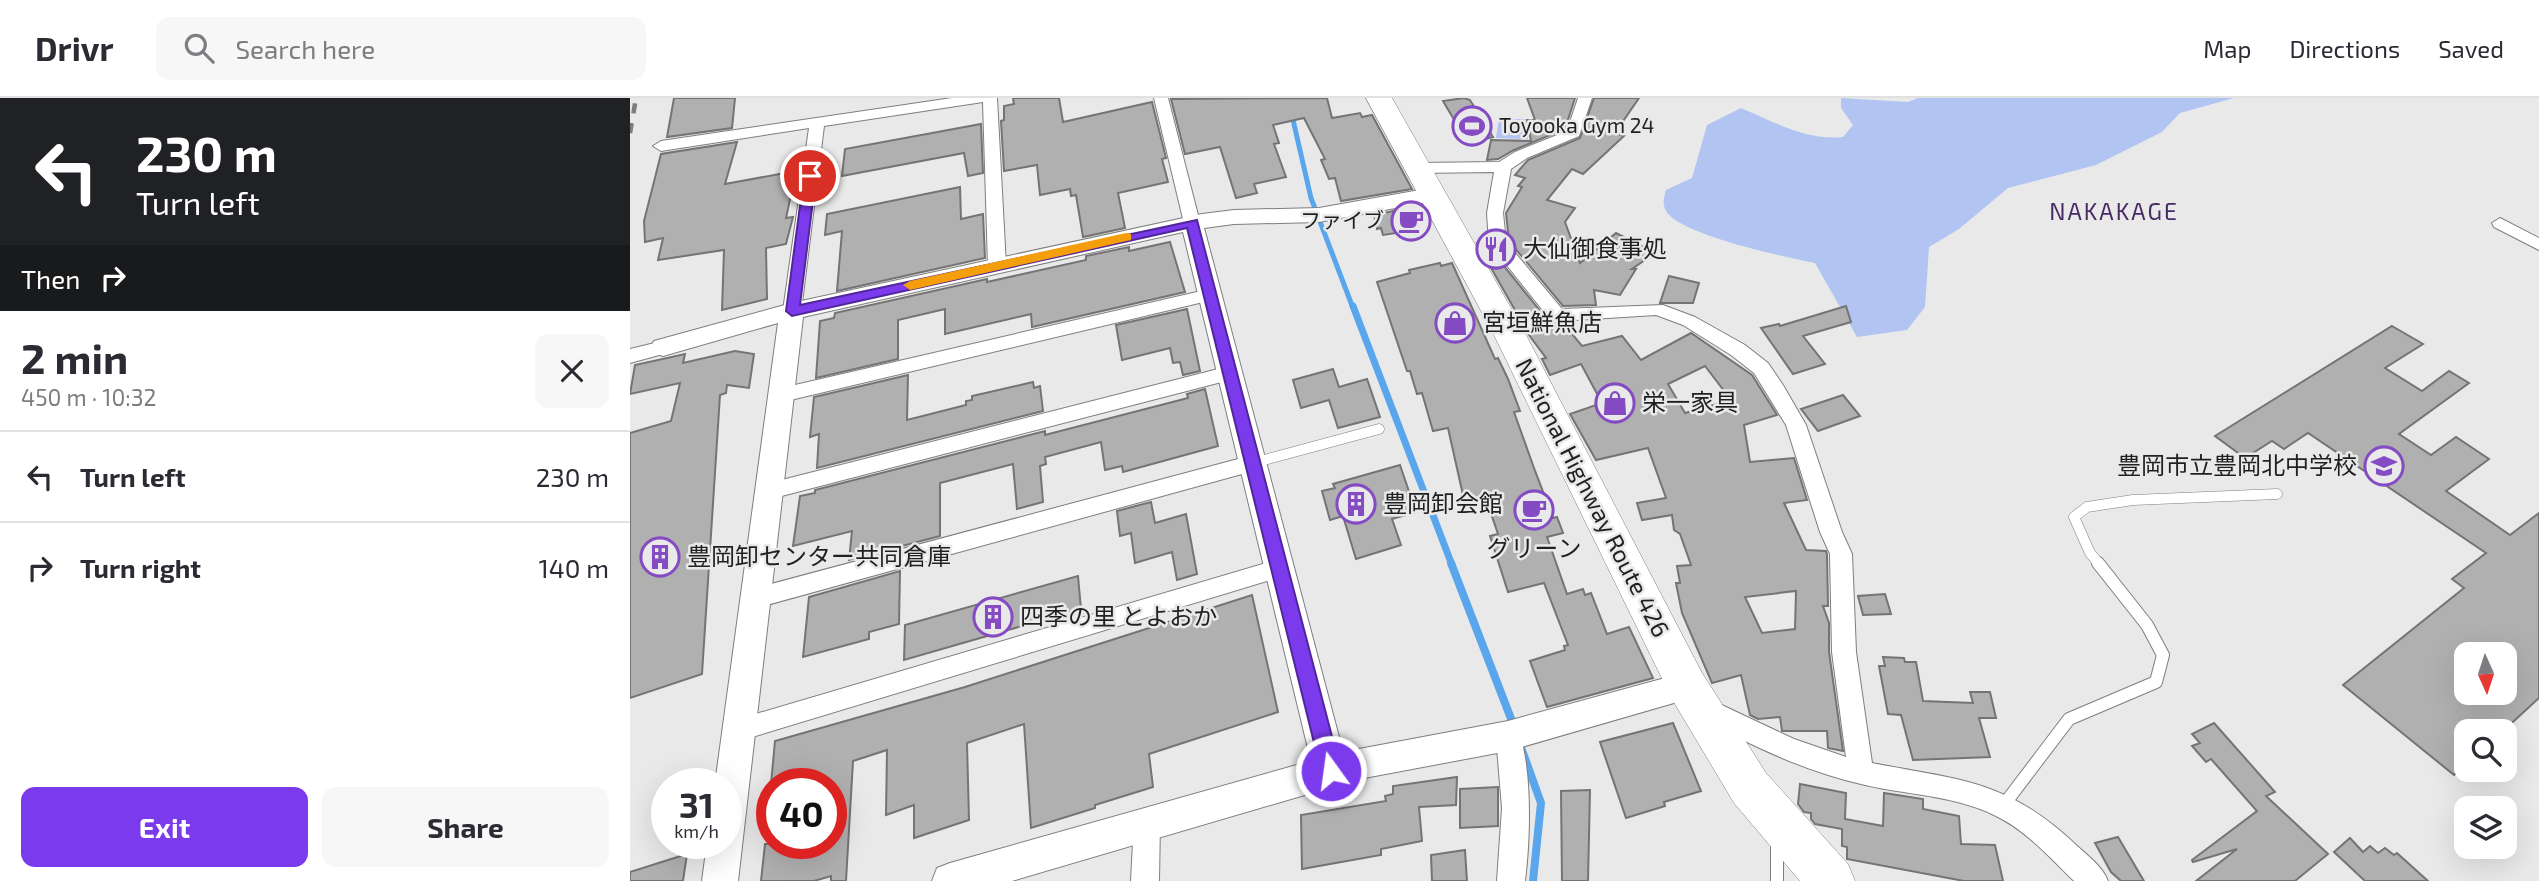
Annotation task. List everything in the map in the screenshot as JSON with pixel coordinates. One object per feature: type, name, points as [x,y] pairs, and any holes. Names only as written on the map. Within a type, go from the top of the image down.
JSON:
[{"type":"highway","name":"National Highway Route 426","points":[[1379,98],[1509,333],[1692,695],[1726,753],[1777,822],[1831,881]]},
{"type":"street","points":[[661,146],[981,98]]},
{"type":"street","points":[[990,98],[998,266]]},
{"type":"street","points":[[1161,98],[1331,771]]},
{"type":"street","points":[[630,356],[792,311],[1192,223],[1234,217],[1319,215],[1424,182],[1503,167],[1521,155],[1574,133],[1585,98]]},
{"type":"street","points":[[734,768],[817,122]]},
{"type":"street","points":[[1503,167],[1495,213],[1498,243],[1528,283],[1557,315]]},
{"type":"street","points":[[2500,223],[2539,245]]},
{"type":"street","points":[[782,395],[1210,295]]},
{"type":"street","points":[[1509,333],[1557,315],[1657,309],[1689,321],[1738,350],[1761,368],[1796,425],[1831,532],[1841,554],[1844,652],[1861,772]]},
{"type":"street","points":[[770,491],[1230,373]]},
{"type":"street","points":[[756,598],[1253,463]]},
{"type":"street","points":[[739,730],[1280,568]]},
{"type":"street","points":[[950,881],[1359,763],[1508,736],[1559,722],[1692,695],[1782,748],[1861,772],[1968,795],[2003,806],[2036,829],[2094,881]]},
{"type":"street","points":[[1508,736],[1517,814],[1517,847],[1511,881]]},
{"type":"street","points":[[1145,881],[1147,822]]},
{"type":"street","points":[[720,881],[723,859]]},
{"type":"lane","points":[[1253,463],[1379,429]]},
{"type":"lane","points":[[2003,806],[2069,719],[2156,682],[2163,655],[2147,625],[2090,553],[2074,517],[2087,507],[2133,500],[2277,494]]},
{"type":"lane","points":[[1777,822],[1777,881]]},
{"type":"shaded area","points":[[1841,98],[1908,102],[1918,98],[2234,98],[2180,113],[2162,132],[2096,165],[2008,188],[1959,229],[1929,247],[1925,307],[1907,330],[1857,337],[1815,263],[1711,236],[1675,220],[1666,211],[1664,203],[1666,190],[1692,178],[1707,125],[1741,108],[1804,133],[1843,137],[1853,125],[1841,108]]},
{"type":"shaded area","points":[[1499,119],[1525,119],[1528,139],[1496,138]]},
{"type":"building","points":[[674,98],[735,98],[732,128],[667,137]]},
{"type":"building","points":[[1013,98],[1059,98],[1063,122],[1152,102],[1166,158],[1162,159],[1168,182],[1118,193],[1125,228],[1083,237],[1076,195],[1071,196],[1070,189],[1040,195],[1037,165],[1004,171],[1001,121],[1004,120],[1004,106],[1014,104]]},
{"type":"building","points":[[1327,98],[1332,118],[1360,113],[1362,117],[1372,115],[1412,189],[1341,201],[1335,178],[1329,179],[1321,160],[1325,159],[1304,118],[1273,125],[1279,143],[1274,144],[1286,177],[1254,184],[1257,193],[1236,198],[1220,147],[1185,154],[1171,99]]},
{"type":"building","points":[[1464,98],[1470,100],[1493,137],[1468,143],[1443,101]]},
{"type":"building","points":[[1527,98],[1575,98],[1565,129],[1498,159],[1487,160],[1491,140],[1531,141],[1527,120],[1535,120]]},
{"type":"building","points":[[1594,98],[1639,98],[1615,133],[1624,136],[1583,174],[1572,169],[1547,200],[1575,208],[1565,222],[1580,263],[1616,233],[1655,253],[1632,269],[1636,269],[1620,295],[1594,290],[1596,305],[1563,306],[1509,241],[1506,213],[1522,187],[1518,186],[1525,178],[1515,175],[1528,160],[1580,138]]},
{"type":"building","points":[[981,124],[983,173],[968,176],[964,153],[842,176],[845,149]]},
{"type":"building","points":[[737,142],[725,184],[796,171],[786,218],[793,217],[786,244],[766,248],[767,299],[722,310],[724,250],[658,260],[663,238],[645,242],[644,221],[661,154]]},
{"type":"building","points":[[960,187],[961,219],[983,214],[985,258],[837,291],[842,231],[825,235],[827,214]]},
{"type":"building","points":[[1418,206],[1424,229],[1383,235],[1381,228],[1377,229],[1374,215]]},
{"type":"building","points":[[1486,241],[1541,312],[1520,319],[1477,243]]},
{"type":"building","points":[[1170,242],[1185,292],[1032,327],[1031,314],[945,334],[945,309],[898,320],[898,359],[816,378],[820,321],[834,318],[835,313],[1086,260],[1086,256],[1129,247],[1129,251]]},
{"type":"building","points":[[1440,263],[1441,266],[1452,263],[1495,359],[1498,358],[1508,379],[1520,411],[1514,412],[1534,468],[1553,518],[1557,517],[1563,533],[1547,537],[1567,594],[1583,589],[1585,595],[1591,593],[1607,634],[1629,627],[1653,678],[1547,707],[1530,661],[1565,650],[1564,646],[1568,645],[1544,583],[1508,592],[1490,536],[1498,534],[1486,499],[1465,504],[1448,428],[1433,431],[1422,393],[1417,394],[1410,371],[1407,371],[1377,282],[1410,273],[1409,270]]},
{"type":"building","points":[[1669,276],[1699,283],[1693,303],[1660,303]]},
{"type":"building","points":[[1846,306],[1851,322],[1803,336],[1825,364],[1793,374],[1761,328],[1780,326]]},
{"type":"building","points":[[1187,309],[1200,371],[1183,375],[1180,362],[1173,363],[1170,348],[1122,360],[1116,325]]},
{"type":"building","points":[[1563,323],[1582,346],[1622,336],[1641,360],[1691,333],[1752,375],[1777,415],[1744,425],[1750,462],[1794,458],[1807,500],[1784,503],[1806,550],[1826,551],[1827,555],[1828,606],[1823,606],[1829,623],[1829,652],[1843,751],[1828,748],[1827,731],[1782,731],[1780,717],[1758,719],[1750,715],[1741,675],[1712,683],[1682,613],[1676,583],[1680,583],[1677,566],[1691,565],[1680,534],[1674,530],[1672,515],[1642,520],[1637,503],[1666,498],[1648,448],[1596,460],[1570,414],[1602,403],[1581,364],[1550,375],[1542,359],[1546,358],[1529,335]],"holes":[[[1705,366],[1731,400],[1685,413],[1668,384]],[[1796,591],[1795,629],[1762,633],[1745,597]]]},
{"type":"building","points":[[2392,326],[2423,344],[2385,368],[2422,391],[2449,371],[2469,383],[2399,434],[2431,455],[2456,437],[2489,459],[2446,491],[2510,535],[2539,513],[2539,698],[2516,719],[2454,719],[2454,775],[2343,685],[2464,588],[2452,579],[2486,553],[2308,433],[2284,449],[2272,441],[2245,458],[2215,436]]},
{"type":"building","name":"豊岡卸センター共同倉庫","points":[[735,351],[754,354],[749,388],[727,385],[726,393],[720,395],[702,674],[630,698],[630,433],[671,421],[680,383],[630,394],[635,365],[685,354],[683,363]]},
{"type":"building","points":[[1333,369],[1339,387],[1367,379],[1380,417],[1338,428],[1329,400],[1301,408],[1293,380]]},
{"type":"building","points":[[908,375],[907,420],[966,405],[966,401],[972,400],[972,396],[1033,382],[1034,388],[1040,386],[1043,411],[817,468],[819,434],[810,437],[814,397]]},
{"type":"building","points":[[1205,389],[1218,446],[1123,472],[1122,466],[1105,470],[1101,442],[1045,457],[1046,464],[1040,466],[1043,502],[1017,509],[1013,464],[940,483],[940,536],[849,560],[852,531],[793,546],[800,496],[815,493],[815,490],[1045,431],[1045,435],[1188,398],[1187,394]]},
{"type":"building","points":[[1843,395],[1860,416],[1818,431],[1801,409]]},
{"type":"building","name":"豊岡卸会館","points":[[1400,465],[1416,512],[1392,519],[1401,545],[1356,559],[1343,516],[1330,520],[1322,491],[1335,488],[1333,484]]},
{"type":"building","points":[[1151,502],[1155,523],[1186,514],[1197,574],[1177,580],[1172,552],[1135,563],[1131,533],[1120,536],[1117,511]]},
{"type":"building","points":[[900,571],[899,624],[869,632],[869,639],[803,657],[809,597]]},
{"type":"building","name":"四季の里 とよおか","points":[[1078,576],[1081,609],[904,660],[905,625]]},
{"type":"building","points":[[1885,594],[1891,614],[1863,615],[1858,596]]},
{"type":"building","points":[[1252,595],[1278,712],[1149,754],[1153,787],[1031,828],[1024,724],[967,743],[969,820],[914,838],[914,805],[886,815],[887,750],[853,761],[846,881],[831,881],[831,876],[814,881],[761,881],[763,859],[847,859],[847,768],[772,768],[775,741],[965,687]]},
{"type":"building","points":[[1883,657],[1904,658],[1905,662],[1916,662],[1923,701],[1973,703],[1970,692],[1990,692],[1996,718],[1979,718],[1990,757],[1913,760],[1901,715],[1888,714],[1879,666],[1885,666]]},
{"type":"building","points":[[1673,723],[1701,791],[1664,802],[1665,806],[1626,818],[1600,742]]},
{"type":"building","points":[[2214,723],[2275,792],[2266,796],[2328,854],[2295,881],[2196,881],[2237,849],[2193,862],[2192,860],[2257,811],[2211,759],[2206,762],[2192,746],[2200,743],[2192,734]]},
{"type":"building","points":[[1457,777],[1456,805],[1419,807],[1422,841],[1381,849],[1381,855],[1302,869],[1301,815],[1386,801],[1385,796],[1393,794],[1393,786]]},
{"type":"building","points":[[1800,784],[1846,793],[1845,819],[1883,826],[1884,793],[1923,799],[1923,809],[1959,816],[1961,844],[1995,845],[2003,881],[1964,881],[1847,859],[1847,847],[1842,846],[1842,829],[1815,824],[1811,813],[1804,812],[1798,804]]},
{"type":"building","points":[[1498,787],[1498,826],[1460,828],[1460,789]]},
{"type":"building","points":[[1590,790],[1588,881],[1562,881],[1561,791]]},
{"type":"building","points":[[2118,837],[2144,881],[2121,881],[2111,872],[2095,843]]},
{"type":"building","points":[[2350,838],[2363,852],[2370,846],[2378,853],[2385,848],[2394,855],[2397,853],[2428,881],[2365,881],[2334,852]]},
{"type":"building","points":[[1465,850],[1467,881],[1432,881],[1431,855]]},
{"type":"building","points":[[671,859],[686,859],[683,881],[630,881],[630,872]]},
{"type":"waterway","points":[[1288,98],[1311,198],[1353,308]]},
{"type":"waterway","points":[[1353,306],[1452,565]]},
{"type":"waterway","points":[[1451,563],[1515,729]]},
{"type":"waterway","points":[[1522,750],[1541,803],[1533,881]]},
{"type":"railway","points":[[630,133],[636,98]]},
{"type":"slow traffic","points":[[910,285],[1126,237]]},
{"type":"place","name":"Toyooka Gym 24","points":[[1472,126]]},
{"type":"place","name":"ファイブ","points":[[1411,221]]},
{"type":"place","name":"大仙御食事処","points":[[1496,249]]},
{"type":"place","name":"宮垣鮮魚店","points":[[1455,323]]},
{"type":"place","name":"栄一家具","points":[[1615,403]]},
{"type":"place","name":"豊岡市立豊岡北中学校","points":[[2384,466]]},
{"type":"place","name":"豊岡卸会館","points":[[1356,504]]},
{"type":"place","name":"グリーン","points":[[1534,510]]},
{"type":"place","name":"豊岡卸センター共同倉庫","points":[[660,557]]},
{"type":"place","name":"四季の里 とよおか","points":[[993,617]]},
{"type":"district","name":"NAKAKAGE","points":[[2114,212]]},
{"type":"route","points":[[810,176],[792,311],[1192,223],[1331,771]]}]
